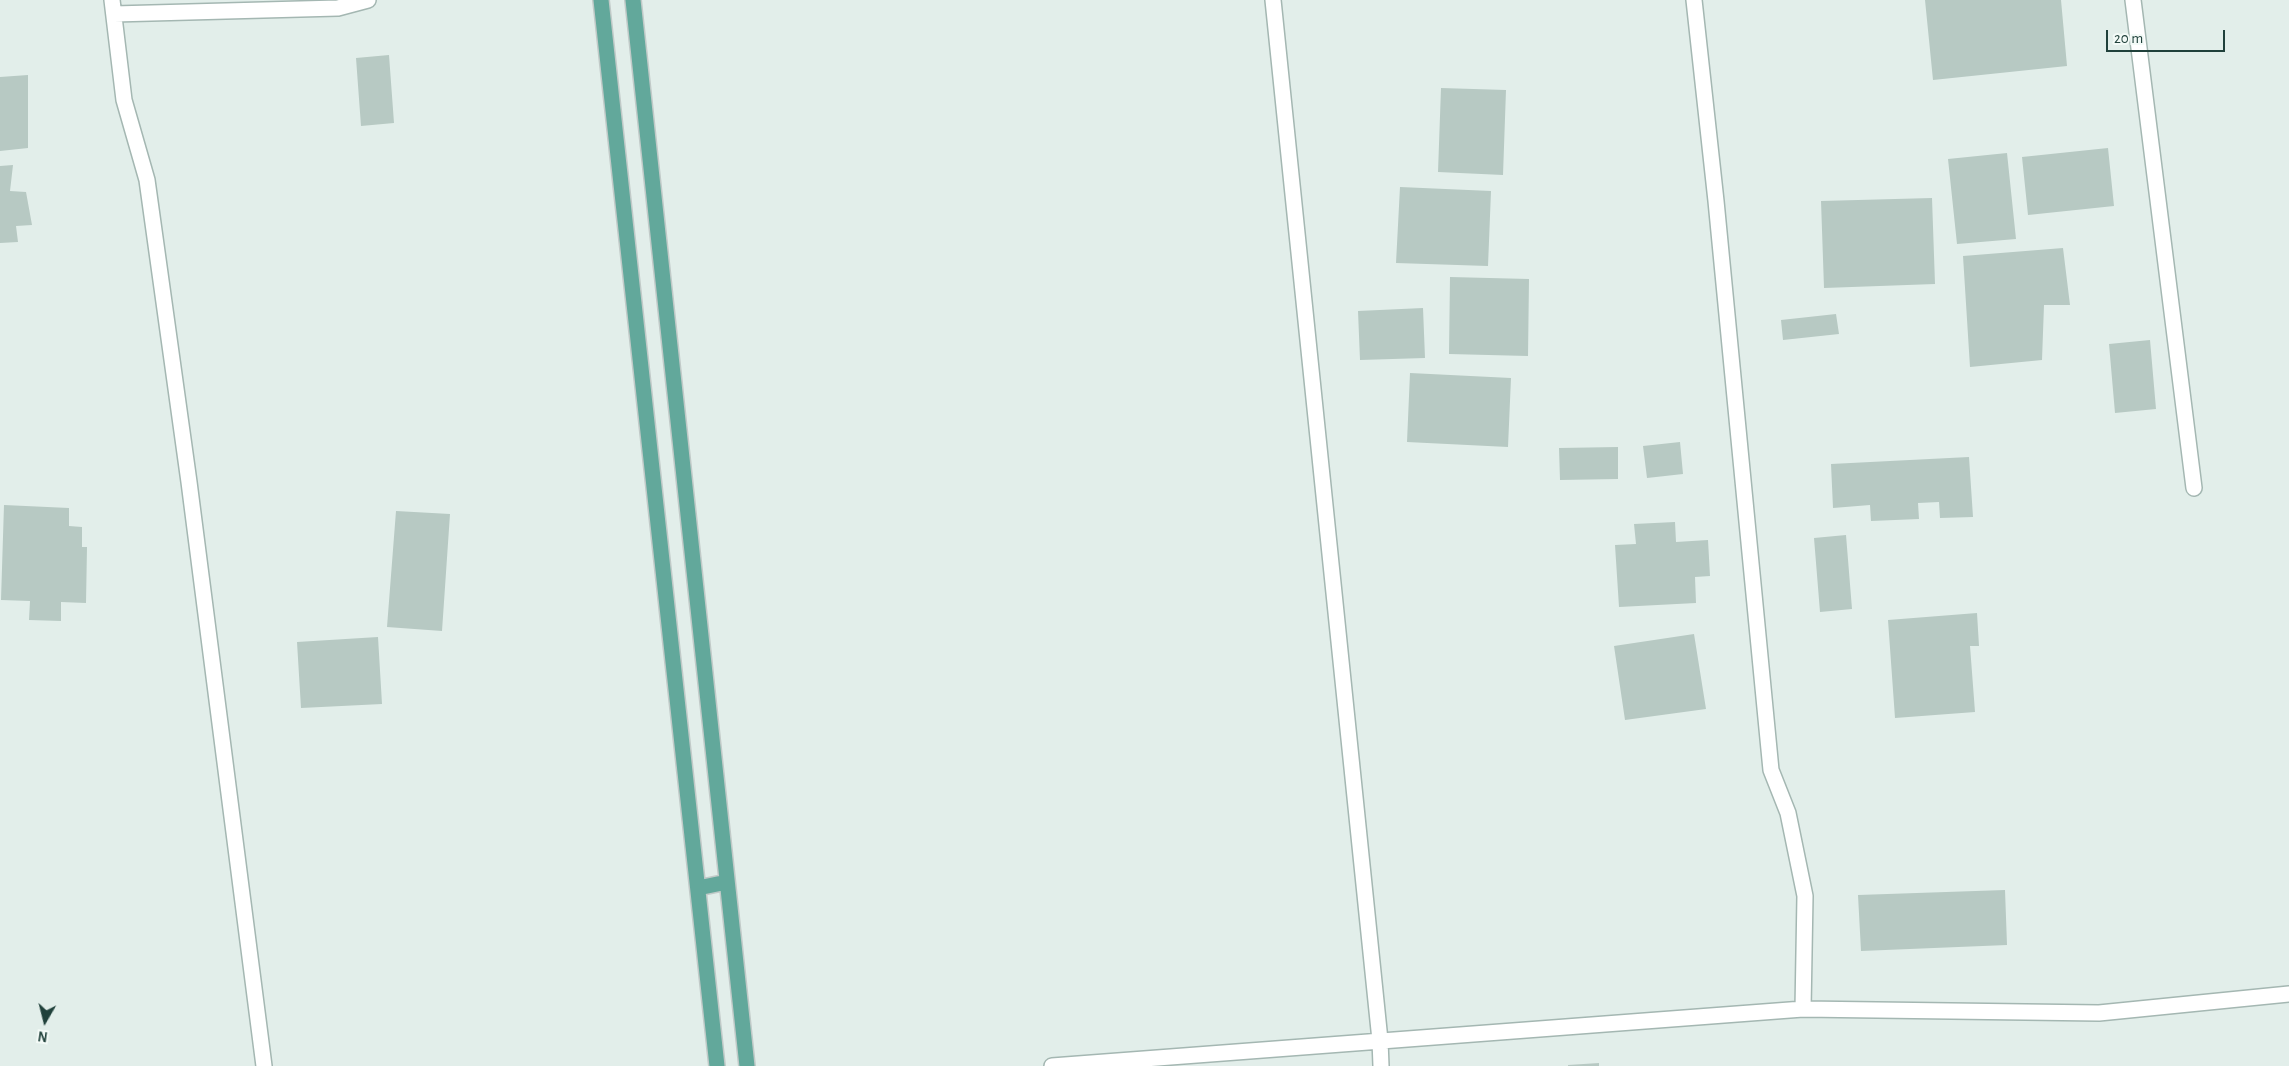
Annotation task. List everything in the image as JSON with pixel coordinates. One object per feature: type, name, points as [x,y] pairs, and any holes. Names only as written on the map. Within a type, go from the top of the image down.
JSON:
[{"type":"main road","points":[[601,0],[717,1066]]},
{"type":"main road","points":[[633,0],[747,1066]]},
{"type":"main road","points":[[698,888],[727,882]]},
{"type":"street","points":[[264,1066],[190,492],[147,180],[124,100],[113,7],[338,8],[368,0]]},
{"type":"street","points":[[1272,0],[1380,1040],[1381,1066]]},
{"type":"street","points":[[1694,0],[1718,211],[1771,770],[1788,813],[1805,896],[1803,1009]]},
{"type":"street","points":[[2133,0],[2194,488]]},
{"type":"street","points":[[1052,1066],[1803,1009],[2099,1012],[2289,994]]},
{"type":"building","points":[[1925,0],[2061,0],[2067,66],[1933,80]]},
{"type":"building","points":[[389,55],[394,123],[361,126],[356,58]]},
{"type":"building","points":[[28,75],[28,148],[0,151],[0,77]]},
{"type":"building","points":[[1441,88],[1506,90],[1503,175],[1438,172]]},
{"type":"building","points":[[2108,148],[2114,206],[2028,215],[2022,157]]},
{"type":"building","points":[[2007,153],[2016,239],[1957,244],[1948,159]]},
{"type":"building","points":[[13,165],[10,191],[26,192],[32,225],[16,226],[18,242],[0,243],[0,166]]},
{"type":"building","points":[[1400,187],[1491,191],[1488,266],[1396,263]]},
{"type":"building","points":[[1932,198],[1935,284],[1824,288],[1821,201]]},
{"type":"building","points":[[2063,248],[2070,305],[2044,305],[2042,360],[1970,367],[1963,256]]},
{"type":"building","points":[[1450,277],[1529,279],[1528,356],[1449,354]]},
{"type":"building","points":[[1423,308],[1425,358],[1360,360],[1358,311]]},
{"type":"building","points":[[1836,314],[1839,334],[1783,340],[1781,320]]},
{"type":"building","points":[[2150,340],[2156,409],[2115,413],[2109,344]]},
{"type":"building","points":[[1410,373],[1511,378],[1508,447],[1407,442]]},
{"type":"building","points":[[1680,442],[1683,474],[1647,478],[1643,446]]},
{"type":"building","points":[[1618,447],[1618,479],[1560,480],[1559,448]]},
{"type":"building","points":[[1969,457],[1973,517],[1940,518],[1939,502],[1918,503],[1919,519],[1871,521],[1870,505],[1833,508],[1831,464]]},
{"type":"building","points":[[4,505],[69,508],[69,526],[82,527],[82,547],[87,547],[86,603],[61,602],[61,621],[29,620],[30,601],[1,600]]},
{"type":"building","points":[[396,511],[450,514],[442,631],[387,627]]},
{"type":"building","points":[[1675,522],[1676,542],[1708,540],[1710,576],[1695,577],[1696,603],[1619,607],[1615,545],[1636,544],[1634,524]]},
{"type":"building","points":[[1846,535],[1852,609],[1820,612],[1814,538]]},
{"type":"building","points":[[1977,613],[1979,646],[1970,646],[1975,712],[1895,718],[1888,620]]},
{"type":"building","points":[[1694,634],[1706,709],[1625,720],[1614,646]]},
{"type":"building","points":[[378,637],[382,704],[301,708],[297,642]]},
{"type":"building","points":[[2005,890],[2007,945],[1861,951],[1858,895]]},
{"type":"building","points":[[1599,1063],[1599,1066],[1568,1066],[1568,1065]]}]
